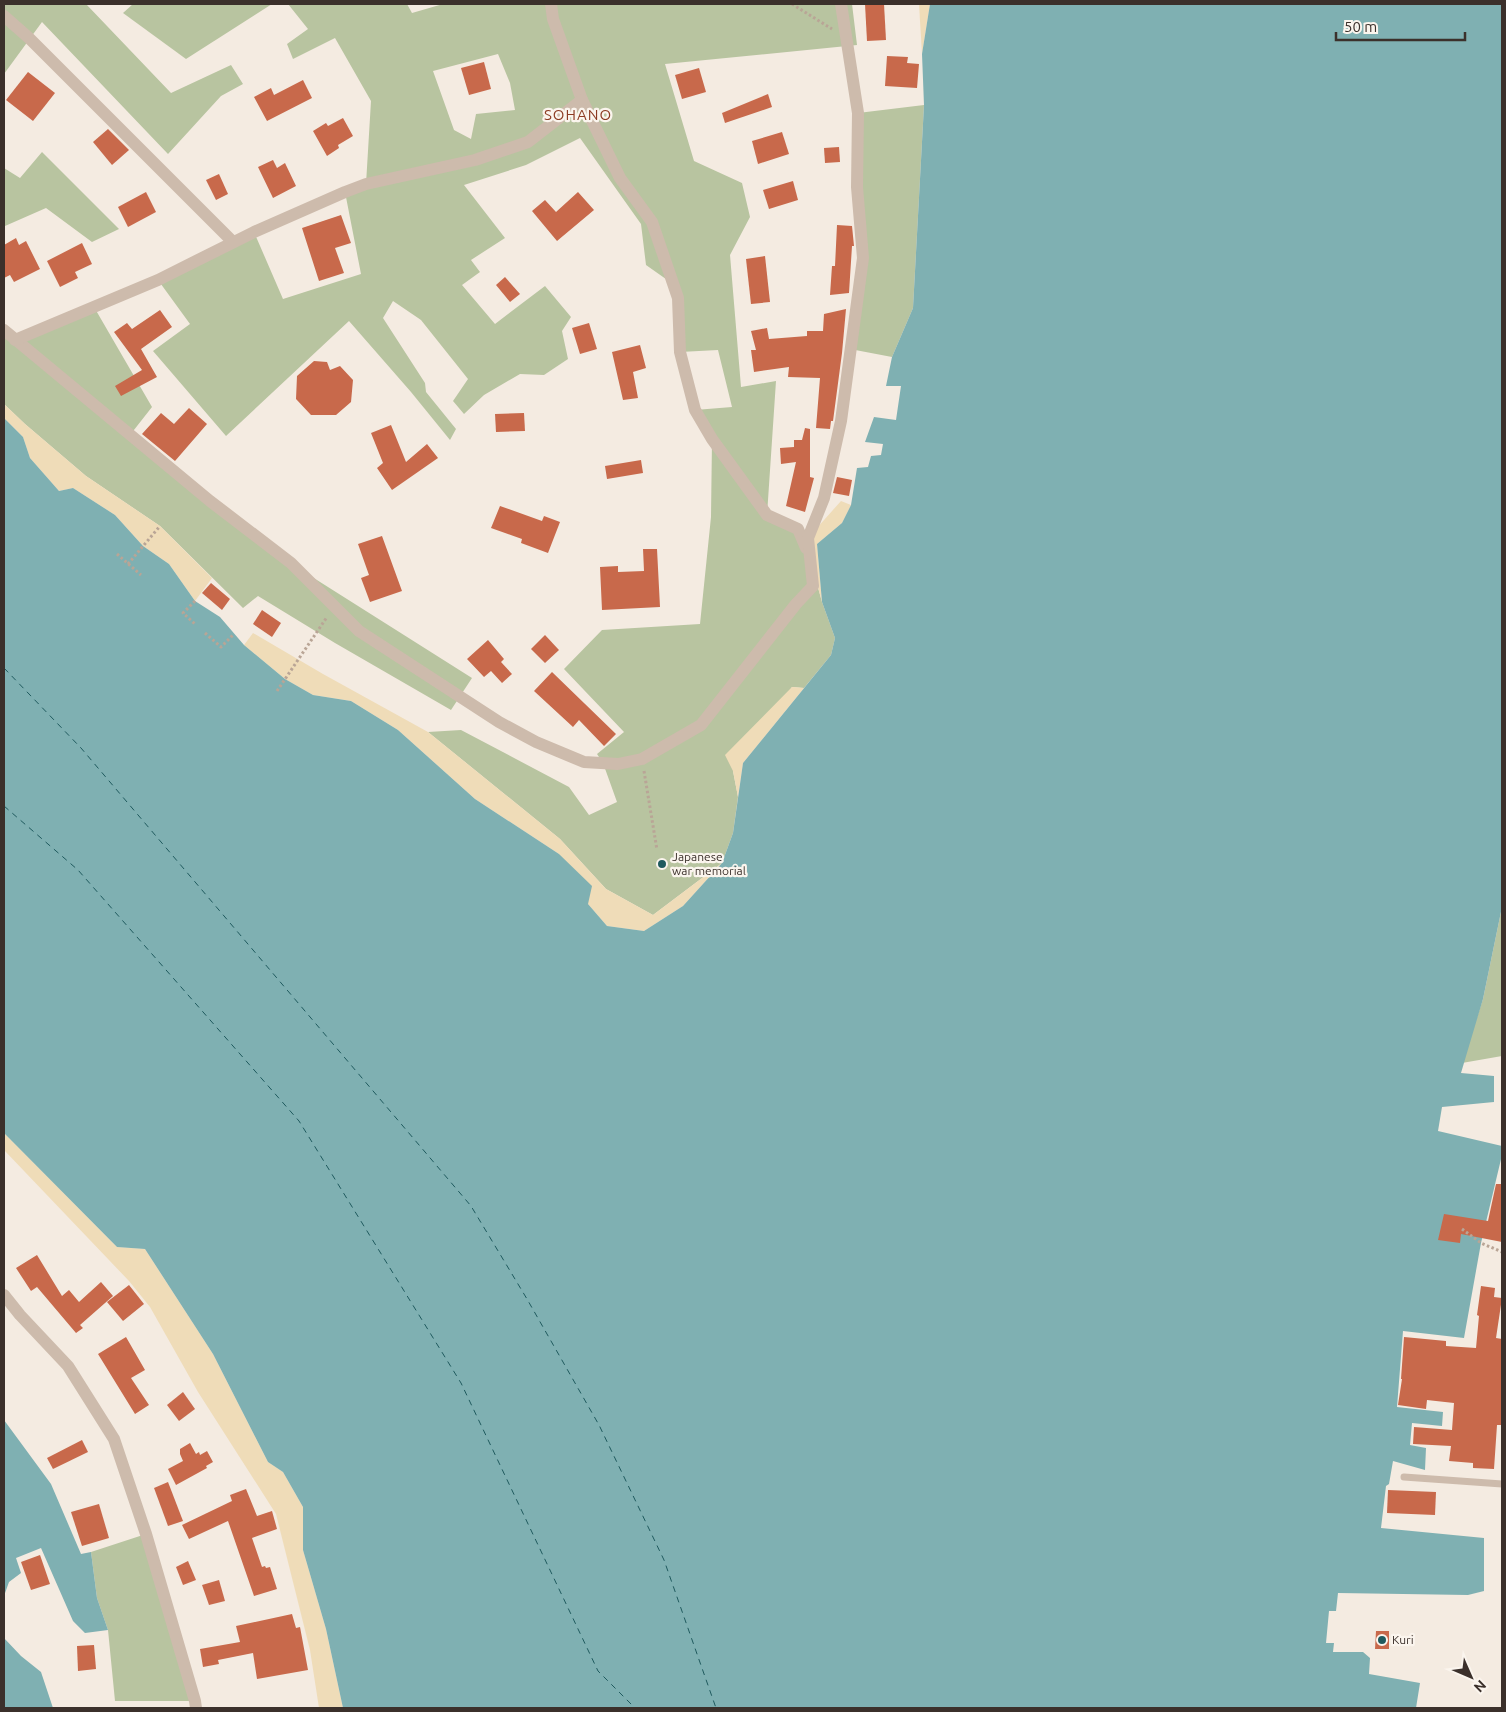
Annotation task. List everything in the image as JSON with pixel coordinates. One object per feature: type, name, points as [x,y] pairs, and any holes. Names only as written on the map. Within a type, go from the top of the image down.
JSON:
[{"type":"street","points":[[542,4],[553,19]]},
{"type":"street","points":[[551,4],[553,19],[582,100],[620,178],[652,222],[678,298],[680,352],[696,410],[712,439],[767,515],[798,529],[811,562]]},
{"type":"street","points":[[4,330],[210,501],[290,562],[359,630],[499,722],[536,742],[584,762],[618,764],[642,758],[701,725],[812,586],[808,538],[824,498],[841,421],[864,258],[857,187],[858,113],[841,4]]},
{"type":"street","points":[[4,16],[29,38],[233,242]]},
{"type":"street","points":[[15,340],[158,280],[233,242],[345,192],[366,184],[475,160],[528,142],[582,100]]},
{"type":"street","points":[[4,1295],[20,1315],[68,1366],[114,1439],[146,1534],[196,1708]]},
{"type":"lane","points":[[1404,1477],[1502,1484]]},
{"type":"path","points":[[792,4],[847,39]]},
{"type":"path","points":[[128,564],[160,526]]},
{"type":"path","points":[[118,554],[141,575]]},
{"type":"path","points":[[195,601],[183,613],[195,624]]},
{"type":"path","points":[[277,691],[334,606]]},
{"type":"path","points":[[205,632],[221,646],[234,634]]},
{"type":"path","points":[[642,758],[657,850]]},
{"type":"path","points":[[1462,1230],[1481,1243],[1502,1252]]},
{"type":"green space","points":[[4,4],[86,4],[171,93],[231,65],[243,84],[221,96],[168,154],[42,22],[4,74]]},
{"type":"green space","points":[[133,4],[272,4],[186,59],[123,13]]},
{"type":"green space","points":[[288,4],[407,4],[412,13],[443,4],[852,4],[857,45],[665,64],[694,161],[742,183],[750,217],[730,255],[741,387],[776,381],[767,515],[798,529],[811,562],[822,602],[835,638],[831,655],[804,688],[792,687],[733,771],[738,797],[733,833],[722,863],[653,915],[606,889],[560,839],[428,732],[461,730],[569,787],[589,815],[617,802],[603,763],[597,754],[624,732],[564,669],[602,630],[700,624],[711,517],[712,440],[695,410],[732,407],[718,350],[680,352],[673,284],[646,265],[641,224],[580,138],[526,165],[464,185],[505,238],[471,260],[480,272],[462,285],[495,324],[545,286],[571,317],[562,331],[568,359],[544,375],[520,374],[484,395],[464,414],[453,401],[468,379],[421,320],[393,301],[383,318],[425,383],[426,392],[456,429],[450,440],[349,321],[226,436],[153,351],[190,324],[158,280],[254,232],[283,299],[361,274],[345,192],[366,184],[371,101],[335,38],[293,59],[287,44],[308,29]],"holes":[[[498,54],[510,83],[515,110],[476,114],[471,139],[454,130],[433,71]]]},
{"type":"green space","points":[[924,105],[913,308],[892,357],[850,349],[863,258],[858,113]]},
{"type":"green space","points":[[42,152],[119,229],[92,242],[46,208],[5,226],[4,168],[20,178]]},
{"type":"green space","points":[[94,307],[152,407],[130,435],[290,563],[472,678],[451,710],[258,596],[243,608],[160,526],[86,476],[4,404],[4,330],[15,340]]},
{"type":"green space","points":[[1502,907],[1502,1056],[1462,1063],[1483,999]]},
{"type":"green space","points":[[146,1534],[195,1701],[115,1701],[108,1630],[97,1598],[91,1552]]},
{"type":"sand","points":[[919,4],[930,4],[922,54]]},
{"type":"sand","points":[[4,404],[86,476],[160,526],[212,578],[195,601],[169,564],[143,546],[115,515],[73,488],[59,491],[30,458],[23,437],[4,418]]},
{"type":"sand","points":[[841,501],[851,505],[842,523],[817,544],[822,602],[811,562],[808,538]]},
{"type":"sand","points":[[253,633],[428,732],[560,839],[606,889],[653,915],[722,863],[683,906],[644,931],[607,926],[588,904],[559,854],[475,799],[398,730],[351,701],[313,695],[285,679],[244,645]]},
{"type":"sand","points":[[792,687],[804,688],[743,763],[738,797],[733,771],[725,755]]},
{"type":"sand","points":[[4,1133],[117,1247],[145,1249],[213,1354],[268,1462],[283,1472],[303,1507],[303,1550],[326,1629],[343,1708],[319,1708],[310,1650],[276,1514],[198,1392],[150,1307],[129,1281],[4,1150]]},
{"type":"water","points":[[930,4],[1502,4],[1502,907],[1483,999],[1461,1073],[1494,1076],[1494,1102],[1442,1107],[1438,1131],[1502,1146],[1502,1155],[1481,1243],[1464,1338],[1403,1331],[1397,1407],[1443,1412],[1442,1426],[1412,1423],[1410,1445],[1426,1448],[1425,1470],[1393,1461],[1389,1484],[1386,1486],[1381,1528],[1484,1538],[1484,1591],[1468,1595],[1338,1593],[1336,1611],[1329,1611],[1326,1643],[1334,1643],[1333,1652],[1363,1652],[1370,1658],[1369,1674],[1420,1683],[1416,1708],[343,1708],[326,1629],[303,1550],[303,1507],[283,1472],[268,1462],[213,1354],[145,1249],[117,1247],[4,1133],[4,418],[23,437],[30,458],[59,491],[73,488],[115,515],[143,546],[169,564],[195,601],[220,617],[244,645],[285,679],[313,695],[351,701],[398,730],[475,799],[559,854],[592,886],[588,904],[607,926],[644,931],[683,906],[722,863],[733,833],[743,763],[831,655],[835,638],[822,602],[817,544],[842,523],[851,505],[857,468],[868,467],[871,456],[881,455],[883,444],[865,442],[874,417],[896,420],[901,386],[886,386],[892,357],[913,308],[924,105],[922,54]]},
{"type":"water","points":[[4,1420],[51,1484],[81,1554],[91,1552],[97,1598],[108,1630],[85,1633],[73,1621],[41,1548],[16,1558],[21,1573],[9,1582],[4,1596]]},
{"type":"water","points":[[4,1638],[21,1656],[41,1672],[53,1708],[4,1708]]},
{"type":"building","points":[[865,4],[884,4],[886,40],[867,41]]},
{"type":"building","points":[[887,56],[908,57],[907,63],[919,64],[917,88],[885,86]]},
{"type":"building","points":[[484,62],[491,89],[469,95],[461,68]]},
{"type":"building","points":[[699,68],[706,92],[682,99],[675,75]]},
{"type":"building","points":[[28,72],[55,93],[33,121],[6,100]]},
{"type":"building","points":[[303,80],[312,98],[267,121],[254,97],[271,88],[274,95]]},
{"type":"building","points":[[768,94],[772,107],[725,123],[722,113]]},
{"type":"building","points":[[343,118],[353,136],[338,145],[339,148],[327,156],[313,131],[326,123],[328,126]]},
{"type":"building","points":[[108,129],[129,150],[112,165],[93,142]]},
{"type":"building","points":[[782,132],[789,154],[758,164],[752,141]]},
{"type":"building","points":[[839,147],[840,162],[825,163],[824,148]]},
{"type":"building","points":[[273,160],[277,168],[285,163],[296,186],[273,198],[258,167]]},
{"type":"building","points":[[219,174],[228,194],[216,200],[206,180]]},
{"type":"building","points":[[793,181],[798,200],[769,209],[763,190]]},
{"type":"building","points":[[146,192],[156,212],[128,227],[118,207]]},
{"type":"building","points":[[578,192],[594,210],[557,241],[532,211],[545,200],[556,212]]},
{"type":"building","points":[[341,215],[351,243],[335,248],[344,273],[319,281],[302,228]]},
{"type":"building","points":[[837,225],[852,226],[854,246],[852,246],[849,293],[830,295],[832,266],[835,266]]},
{"type":"building","points":[[16,238],[19,245],[26,241],[40,269],[14,282],[10,275],[4,278],[4,245]]},
{"type":"building","points":[[82,243],[92,264],[75,272],[78,278],[60,287],[47,261]]},
{"type":"building","points":[[765,256],[770,302],[751,304],[746,259]]},
{"type":"building","points":[[505,277],[520,294],[510,302],[496,285]]},
{"type":"building","points":[[846,309],[833,421],[831,421],[830,429],[816,428],[820,378],[788,377],[789,367],[754,372],[751,350],[756,350],[751,331],[767,328],[769,339],[807,336],[807,331],[823,331],[824,314]]},
{"type":"building","points":[[160,310],[172,327],[141,349],[157,377],[121,396],[115,386],[142,370],[114,332],[127,323],[132,329]]},
{"type":"building","points":[[589,323],[597,349],[580,354],[572,328]]},
{"type":"building","points":[[640,345],[646,368],[633,372],[638,398],[623,400],[612,352]]},
{"type":"building","points":[[314,361],[327,362],[330,370],[340,366],[353,380],[351,402],[336,415],[311,415],[296,399],[297,376]]},
{"type":"building","points":[[189,408],[207,424],[175,461],[142,434],[161,413],[174,424]]},
{"type":"building","points":[[524,413],[525,431],[496,432],[495,414]]},
{"type":"building","points":[[391,425],[406,462],[427,444],[438,458],[392,490],[377,468],[383,463],[371,433]]},
{"type":"building","points":[[805,428],[810,429],[810,477],[814,478],[805,512],[786,506],[796,462],[781,464],[780,448],[794,447],[794,440],[802,440]]},
{"type":"building","points":[[641,460],[643,473],[607,479],[605,466]]},
{"type":"building","points":[[837,477],[852,480],[849,496],[833,493]]},
{"type":"building","points":[[500,506],[542,521],[544,516],[560,522],[548,553],[521,543],[522,539],[491,528]]},
{"type":"building","points":[[382,536],[402,591],[370,602],[361,578],[369,575],[358,544]]},
{"type":"building","points":[[643,549],[657,549],[660,607],[602,610],[600,567],[618,566],[618,572],[644,571]]},
{"type":"building","points":[[211,583],[230,599],[222,610],[202,593]]},
{"type":"building","points":[[262,610],[281,623],[272,637],[253,624]]},
{"type":"building","points":[[545,635],[559,650],[545,663],[531,649]]},
{"type":"building","points":[[488,640],[504,659],[501,662],[512,674],[502,683],[491,671],[484,677],[467,659]]},
{"type":"building","points":[[552,672],[616,734],[604,746],[579,720],[573,727],[534,691]]},
{"type":"building","points":[[1496,1184],[1502,1184],[1502,1242],[1461,1234],[1460,1243],[1438,1240],[1444,1214],[1488,1221]]},
{"type":"building","points":[[37,1255],[62,1296],[69,1290],[79,1302],[101,1282],[113,1296],[80,1325],[83,1328],[76,1333],[37,1287],[31,1291],[16,1268]]},
{"type":"building","points":[[129,1285],[144,1304],[123,1321],[107,1302]]},
{"type":"building","points":[[1481,1286],[1495,1288],[1494,1297],[1502,1298],[1496,1338],[1502,1339],[1502,1425],[1497,1425],[1494,1469],[1473,1468],[1473,1463],[1449,1461],[1451,1446],[1413,1444],[1414,1427],[1452,1430],[1454,1403],[1427,1400],[1426,1409],[1398,1405],[1402,1379],[1404,1337],[1446,1341],[1446,1346],[1476,1348],[1479,1316],[1477,1315]]},
{"type":"building","points":[[126,1337],[145,1370],[131,1378],[149,1405],[135,1414],[98,1354]]},
{"type":"building","points":[[183,1392],[195,1409],[179,1421],[167,1405]]},
{"type":"building","points":[[82,1440],[88,1452],[53,1469],[47,1458]]},
{"type":"building","points":[[190,1443],[196,1454],[199,1452],[200,1455],[207,1451],[213,1462],[206,1466],[207,1468],[176,1485],[168,1469],[183,1461],[180,1449]]},
{"type":"building","points":[[168,1482],[183,1521],[168,1526],[154,1488]]},
{"type":"building","points":[[246,1489],[257,1516],[272,1511],[277,1529],[252,1538],[262,1567],[270,1567],[277,1589],[254,1596],[228,1521],[189,1539],[182,1525],[232,1501],[230,1495]]},
{"type":"building","points":[[1388,1490],[1436,1492],[1435,1515],[1387,1513]]},
{"type":"building","points":[[99,1504],[109,1538],[82,1546],[71,1512]]},
{"type":"building","points":[[40,1555],[50,1584],[31,1590],[21,1562]]},
{"type":"building","points":[[188,1561],[196,1580],[183,1585],[176,1567]]},
{"type":"building","points":[[219,1580],[225,1601],[209,1605],[202,1585]]},
{"type":"building","points":[[292,1614],[296,1628],[300,1627],[308,1670],[257,1679],[253,1653],[218,1660],[219,1664],[203,1667],[200,1649],[240,1642],[236,1626]]},
{"type":"building","points":[[1376,1631],[1389,1631],[1389,1649],[1375,1649]]},
{"type":"building","points":[[94,1645],[96,1669],[78,1671],[77,1646]]},
{"type":"ferry route","points":[[4,668],[81,748],[471,1206],[599,1425],[664,1560],[716,1708]]},
{"type":"ferry route","points":[[4,806],[78,870],[299,1121],[461,1383],[598,1671],[635,1708]]},
{"type":"place","name":"Japanese war memorial","points":[[662,864]]},
{"type":"place","name":"Kuri","points":[[1382,1640]]},
{"type":"district","name":"SOHANO","points":[[578,115]]}]
